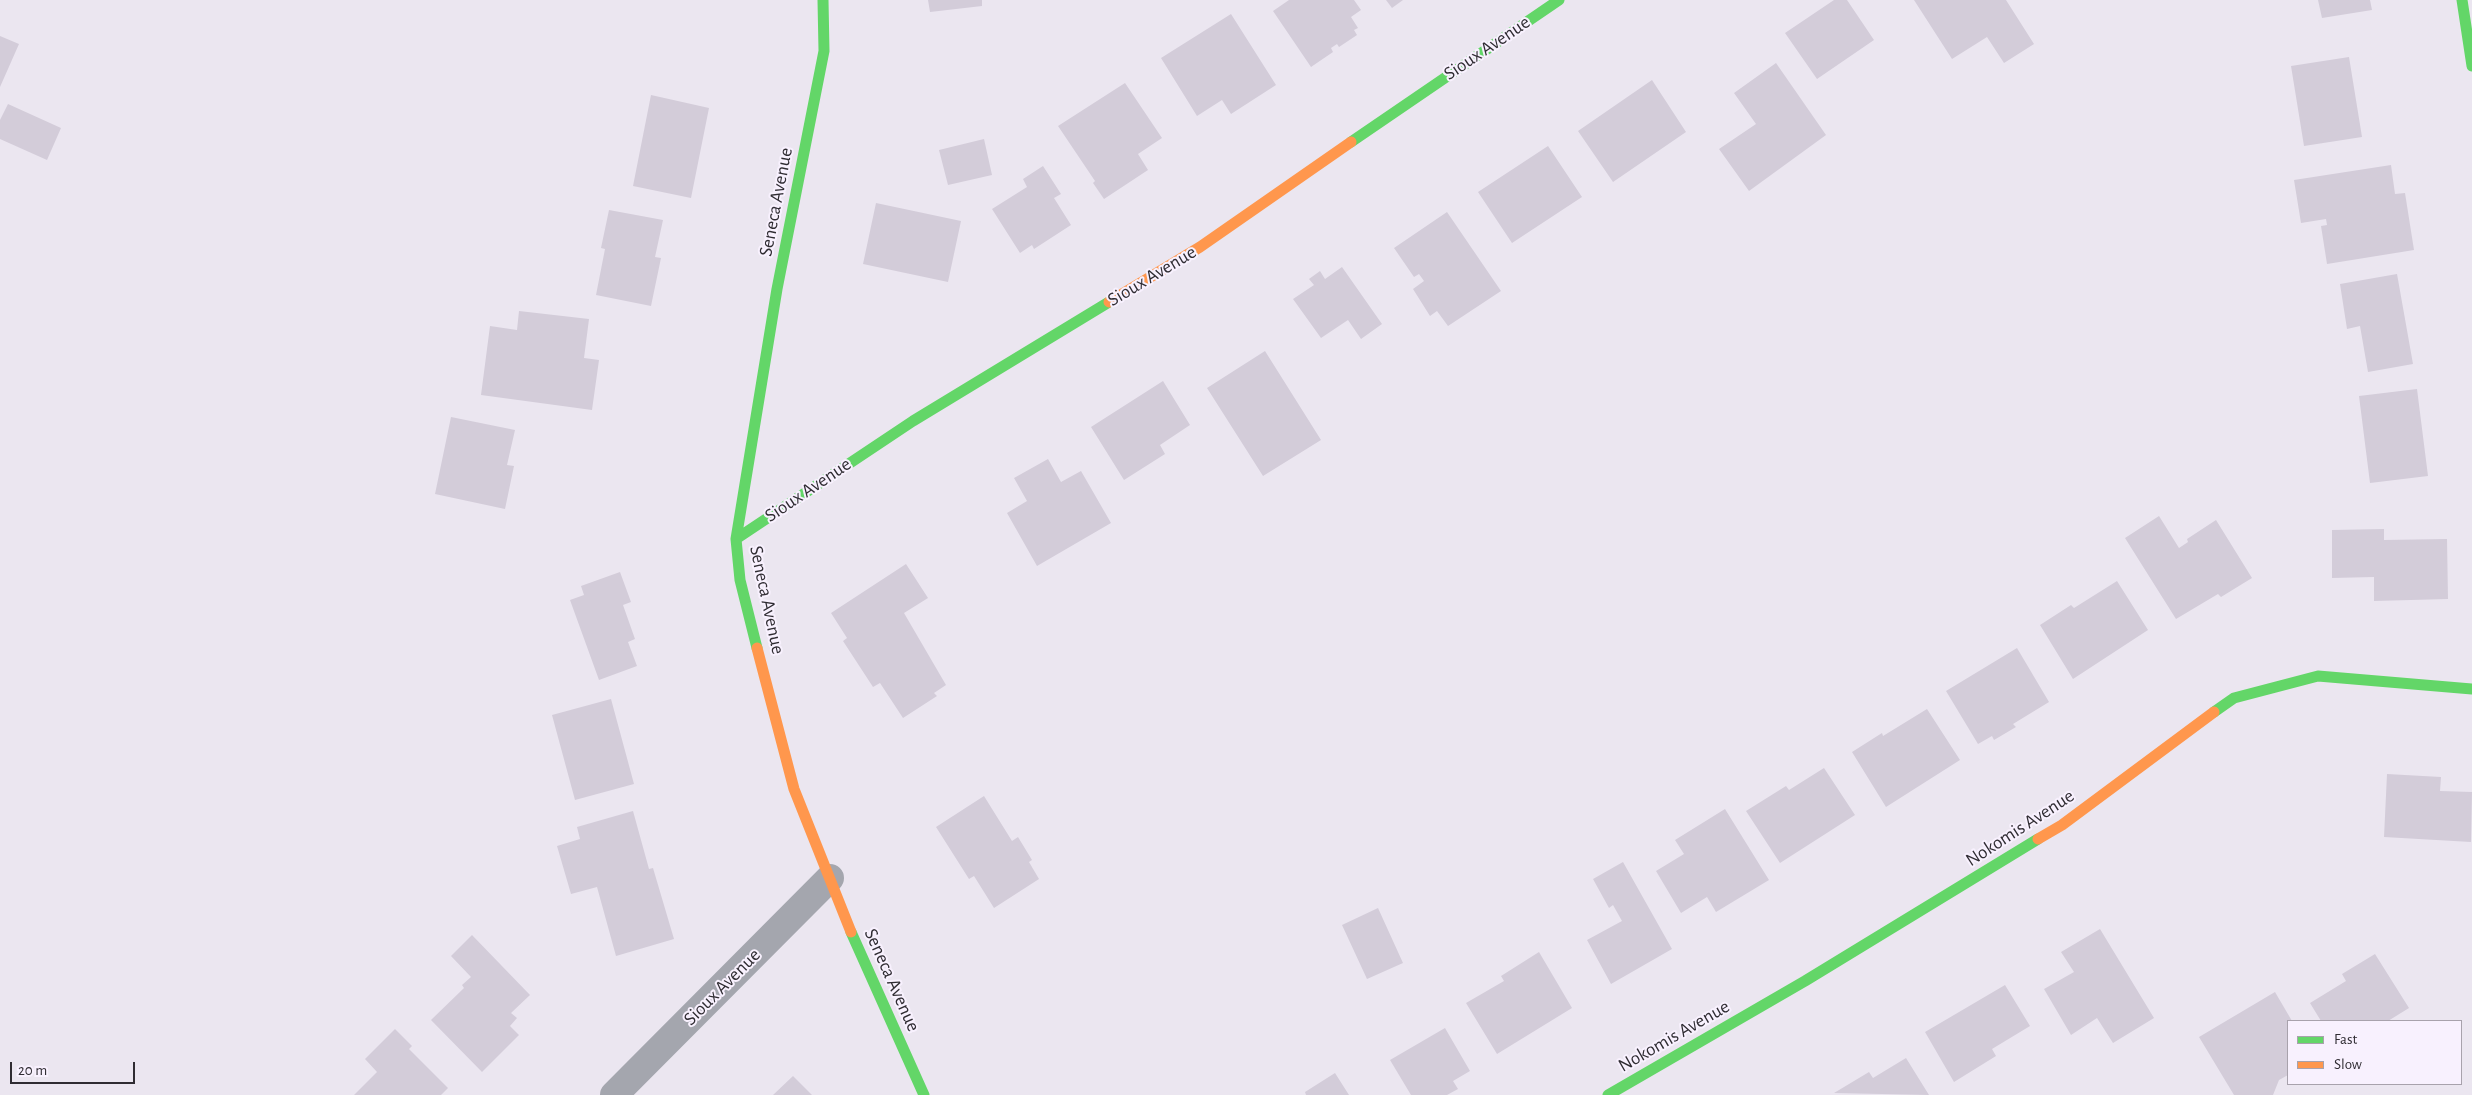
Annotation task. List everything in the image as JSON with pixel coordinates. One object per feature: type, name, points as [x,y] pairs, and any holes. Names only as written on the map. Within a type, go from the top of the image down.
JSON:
[{"type":"street","name":"Seneca Avenue","points":[[823,0],[824,51],[777,289],[736,539],[740,580],[794,789],[852,934],[924,1095]]},
{"type":"street","name":"Sioux Avenue","points":[[736,539],[913,421],[1200,247],[1559,0]]},
{"type":"street","points":[[2462,0],[2472,66]]},
{"type":"street","name":"Nokomis Avenue","points":[[1608,1095],[1805,981],[2062,825],[2234,698],[2318,676],[2472,689]]},
{"type":"street","name":"Sioux Avenue","points":[[614,1095],[830,878]]},
{"type":"building","points":[[928,0],[982,0],[982,6],[930,12]]},
{"type":"building","points":[[1289,0],[1354,0],[1361,10],[1351,17],[1358,28],[1354,30],[1357,35],[1339,47],[1337,44],[1331,48],[1333,52],[1311,67],[1273,11]]},
{"type":"building","points":[[1386,0],[1403,0],[1392,8]]},
{"type":"building","points":[[1834,0],[1847,0],[1874,40],[1817,79],[1785,33]]},
{"type":"building","points":[[1914,0],[2006,0],[2034,44],[2004,63],[1987,37],[1952,59]]},
{"type":"building","points":[[2318,0],[2370,0],[2372,10],[2322,18]]},
{"type":"building","points":[[1231,14],[1276,85],[1231,114],[1222,100],[1197,116],[1161,58]]},
{"type":"building","points":[[0,36],[19,44],[0,87]]},
{"type":"building","points":[[2349,57],[2362,137],[2304,146],[2291,66]]},
{"type":"building","points":[[1776,63],[1826,135],[1749,191],[1719,149],[1756,124],[1734,93]]},
{"type":"building","points":[[1652,80],[1686,132],[1613,182],[1578,131]]},
{"type":"building","points":[[1125,83],[1162,138],[1138,154],[1148,170],[1104,199],[1093,183],[1095,181],[1058,126]]},
{"type":"building","points":[[651,95],[709,108],[691,198],[633,186]]},
{"type":"building","points":[[8,104],[61,128],[47,160],[0,139],[0,120]]},
{"type":"building","points":[[984,139],[992,175],[948,185],[939,150]]},
{"type":"building","points":[[1548,146],[1582,197],[1512,243],[1478,192]]},
{"type":"building","points":[[2391,165],[2395,194],[2405,193],[2414,250],[2327,264],[2321,226],[2327,225],[2326,219],[2301,223],[2294,180]]},
{"type":"building","points":[[1043,166],[1061,194],[1054,198],[1071,225],[1034,249],[1032,245],[1020,253],[992,209],[1027,187],[1023,179]]},
{"type":"building","points":[[876,203],[961,221],[948,282],[863,264]]},
{"type":"building","points":[[609,210],[663,220],[655,257],[661,258],[651,306],[596,295],[605,249],[601,248]]},
{"type":"building","points":[[1447,212],[1501,291],[1448,326],[1437,311],[1430,316],[1413,289],[1424,281],[1419,274],[1414,277],[1394,248]]},
{"type":"building","points":[[1342,267],[1382,324],[1361,339],[1348,320],[1321,338],[1293,299],[1314,285],[1309,279],[1320,271],[1325,279]]},
{"type":"building","points":[[2397,274],[2413,364],[2368,372],[2360,326],[2347,329],[2340,284]]},
{"type":"building","points":[[519,311],[589,319],[584,358],[599,360],[592,410],[481,395],[490,326],[517,330]]},
{"type":"building","points":[[1265,351],[1321,440],[1263,476],[1207,388]]},
{"type":"building","points":[[1163,381],[1190,425],[1160,445],[1165,454],[1124,480],[1091,427]]},
{"type":"building","points":[[2417,389],[2428,476],[2370,483],[2359,396]]},
{"type":"building","points":[[451,417],[515,430],[507,465],[514,466],[505,509],[435,494]]},
{"type":"building","points":[[1048,459],[1061,482],[1081,471],[1111,523],[1037,566],[1007,513],[1027,501],[1014,478]]},
{"type":"building","points":[[2159,516],[2179,548],[2188,542],[2187,539],[2216,520],[2252,578],[2221,597],[2218,594],[2176,619],[2125,538]]},
{"type":"building","points":[[2384,529],[2384,540],[2447,539],[2448,599],[2374,601],[2374,577],[2332,578],[2332,530]]},
{"type":"building","points":[[906,564],[928,598],[904,613],[946,685],[934,693],[937,696],[903,718],[880,683],[873,687],[843,641],[847,638],[831,613]]},
{"type":"building","points":[[620,572],[631,602],[623,605],[635,639],[628,642],[637,666],[599,680],[570,600],[584,595],[581,586]]},
{"type":"building","points":[[2117,581],[2148,630],[2073,679],[2040,625],[2071,605],[2074,608]]},
{"type":"building","points":[[2017,648],[2049,702],[2013,724],[2016,727],[1994,740],[1992,736],[1978,744],[1946,691]]},
{"type":"building","points":[[611,699],[634,784],[575,800],[552,715]]},
{"type":"building","points":[[1927,709],[1960,760],[1886,807],[1852,752],[1882,733],[1883,736]]},
{"type":"building","points":[[1824,768],[1855,815],[1780,863],[1746,811],[1786,786],[1789,790]]},
{"type":"building","points":[[2387,774],[2441,777],[2440,791],[2472,792],[2471,842],[2384,837]]},
{"type":"building","points":[[984,796],[1012,841],[1018,837],[1032,860],[1029,862],[1039,879],[994,908],[974,876],[969,879],[936,827]]},
{"type":"building","points":[[1725,809],[1769,880],[1716,912],[1707,897],[1681,913],[1656,871],[1684,854],[1675,840]]},
{"type":"building","points":[[633,811],[649,869],[653,868],[674,939],[616,956],[597,887],[571,894],[557,846],[580,839],[577,827]]},
{"type":"building","points":[[1623,862],[1672,949],[1611,984],[1587,940],[1622,921],[1613,905],[1609,908],[1593,879]]},
{"type":"building","points":[[1378,908],[1403,963],[1367,979],[1342,925]]},
{"type":"building","points":[[2100,929],[2154,1018],[2113,1043],[2097,1018],[2071,1035],[2044,989],[2074,972],[2061,952]]},
{"type":"building","points":[[472,935],[530,995],[511,1013],[517,1018],[510,1026],[519,1035],[482,1072],[431,1020],[464,988],[462,985],[471,977],[451,956]]},
{"type":"building","points":[[1539,952],[1572,1008],[1497,1054],[1466,1003],[1504,981],[1501,976]]},
{"type":"building","points":[[2375,954],[2409,1008],[2390,1020],[2320,1020],[2310,1003],[2346,981],[2342,974]]},
{"type":"building","points":[[2005,985],[2030,1026],[1992,1049],[1996,1056],[1954,1082],[1925,1032]]},
{"type":"building","points":[[2275,992],[2291,1020],[2287,1020],[2287,1076],[2279,1080],[2273,1095],[2234,1095],[2199,1037]]},
{"type":"building","points":[[1445,1028],[1470,1071],[1453,1081],[1458,1089],[1447,1095],[1411,1095],[1390,1060]]},
{"type":"building","points":[[395,1029],[412,1046],[409,1049],[448,1088],[441,1095],[354,1095],[377,1072],[365,1059]]},
{"type":"building","points":[[1906,1058],[1929,1095],[1834,1093],[1869,1072],[1873,1078]]},
{"type":"building","points":[[1335,1073],[1349,1095],[1306,1095],[1305,1092]]},
{"type":"building","points":[[793,1076],[812,1095],[773,1095]]},
{"type":"traffic: fast","points":[[757,648],[740,580],[736,539],[777,289],[824,51],[823,0]]},
{"type":"traffic: fast","points":[[1351,142],[1559,0]]},
{"type":"traffic: fast","points":[[2462,0],[2472,66]]},
{"type":"traffic: fast","points":[[736,539],[913,421],[1109,302]]},
{"type":"traffic: fast","points":[[2214,712],[2234,698],[2318,676],[2472,689]]},
{"type":"traffic: fast","points":[[1608,1095],[1805,981],[2038,839]]},
{"type":"traffic: fast","points":[[851,932],[924,1095]]},
{"type":"traffic: slow","points":[[1109,302],[1200,247],[1351,142]]},
{"type":"traffic: slow","points":[[757,648],[794,789],[851,932]]},
{"type":"traffic: slow","points":[[2038,839],[2062,825],[2214,712]]}]
